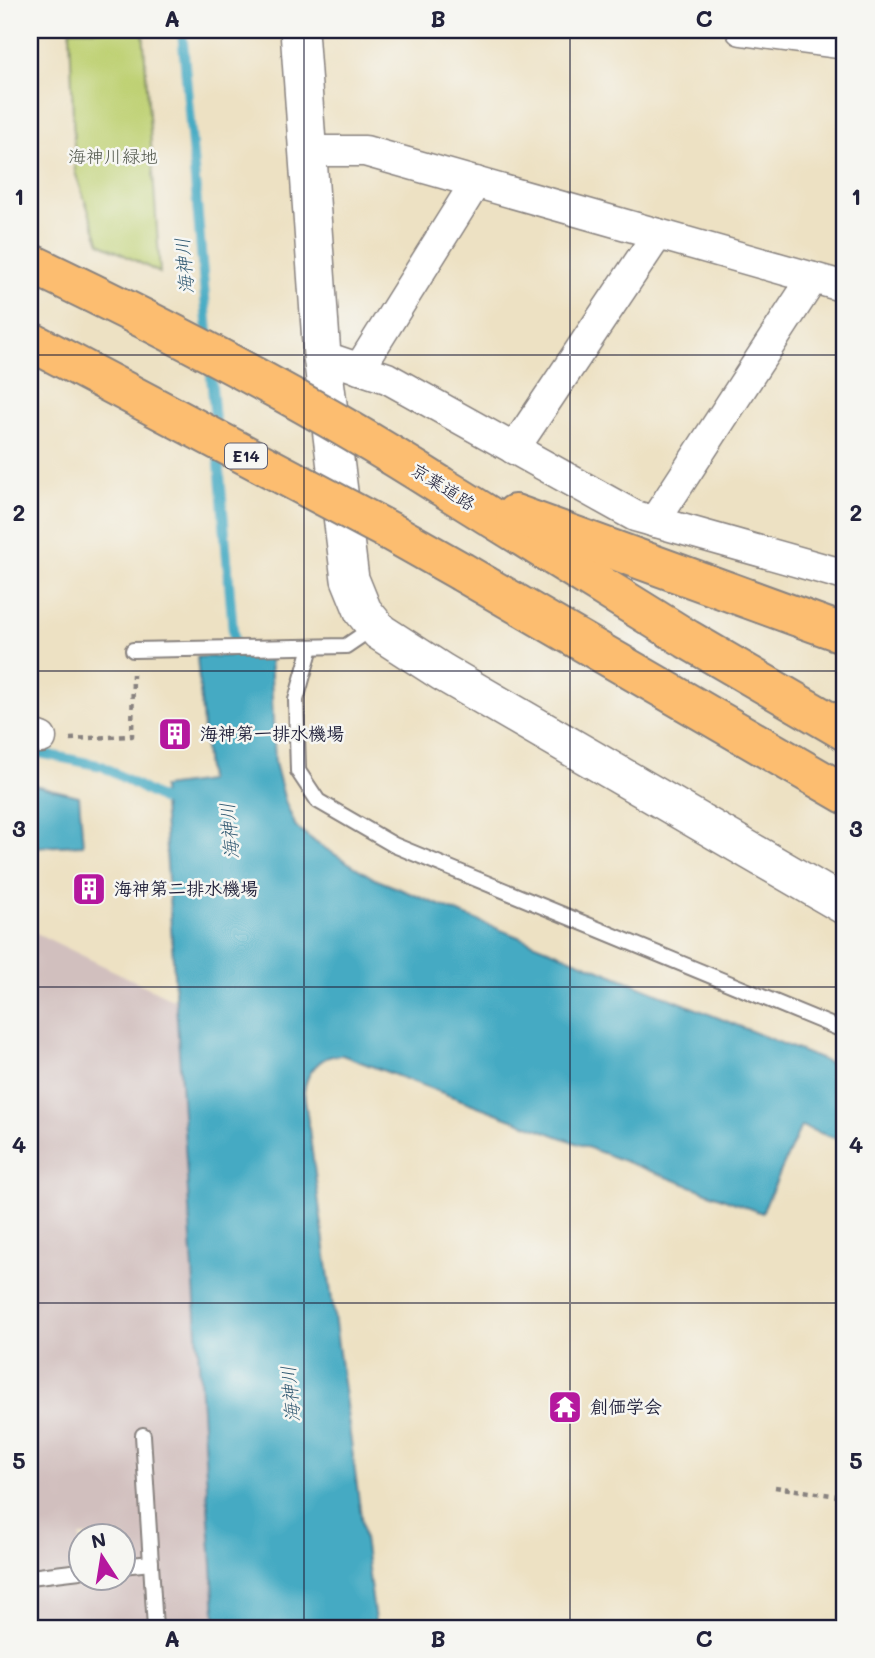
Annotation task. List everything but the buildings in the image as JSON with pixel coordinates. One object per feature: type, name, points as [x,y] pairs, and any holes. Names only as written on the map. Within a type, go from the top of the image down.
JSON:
[{"type":"highway","name":"京葉道路","points":[[30,263],[126,309],[376,445],[687,639],[845,731]]},
{"type":"highway","name":"E14","points":[[30,341],[393,533],[845,794]]},
{"type":"highway","points":[[441,486],[845,634]]},
{"type":"street","points":[[307,30],[307,151],[321,356],[350,579],[363,611],[380,632],[442,672],[845,906]]},
{"type":"street","points":[[741,30],[845,44]]},
{"type":"street","points":[[307,151],[365,151],[845,287]]},
{"type":"street","points":[[359,369],[476,183]]},
{"type":"street","points":[[514,449],[659,234]]},
{"type":"street","points":[[654,522],[813,278]]},
{"type":"street","points":[[321,356],[387,378],[635,516],[845,575]]},
{"type":"lane","points":[[133,650],[346,646],[375,626]]},
{"type":"lane","points":[[311,647],[296,700],[298,771],[318,801],[394,845],[845,1031]]},
{"type":"lane","points":[[143,1435],[155,1628]]},
{"type":"lane","points":[[136,1565],[151,1563]]},
{"type":"lane","points":[[30,1577],[66,1573]]},
{"type":"path","points":[[36,736],[88,740],[132,736],[133,650]]},
{"type":"path","points":[[775,1487],[845,1497]]},
{"type":"shaded area","points":[[30,930],[176,1001],[216,1628],[30,1628]]},
{"type":"green space","name":"海神川緑地","points":[[70,30],[143,30],[160,273],[100,243],[75,172]]},
{"type":"water","points":[[270,654],[275,763],[285,801],[296,827],[318,844],[375,879],[845,1069],[845,1142],[801,1126],[762,1213],[342,1055],[327,1058],[316,1066],[308,1078],[304,1092],[376,1628],[216,1628],[162,787],[208,781],[197,657]]},
{"type":"water","points":[[30,784],[79,796],[83,845],[34,847],[35,902],[30,899]]},
{"type":"waterway","name":"海神川","points":[[182,30],[209,344]]},
{"type":"waterway","name":"海神川","points":[[210,364],[216,432]]},
{"type":"waterway","name":"海神川","points":[[218,451],[235,655]]},
{"type":"waterway","points":[[30,751],[102,766],[163,800]]},
{"type":"place","name":"海神第一排水機場","points":[[175,734]]},
{"type":"place","name":"海神第二排水機場","points":[[89,889]]},
{"type":"place","name":"創価学会","points":[[565,1407]]}]
